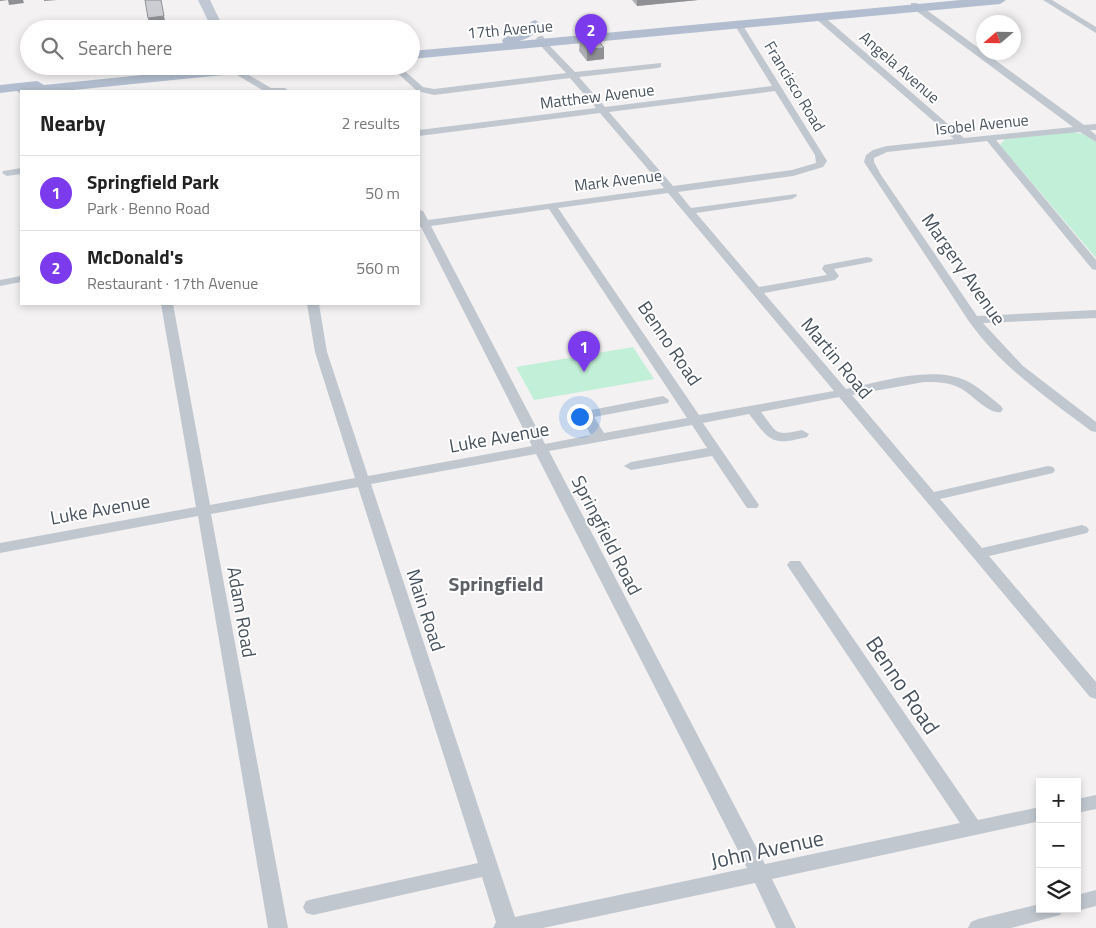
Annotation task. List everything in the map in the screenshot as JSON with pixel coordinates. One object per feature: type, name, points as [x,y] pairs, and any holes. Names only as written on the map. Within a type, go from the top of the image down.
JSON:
[{"type":"main road","points":[[204,0],[214,20]]},
{"type":"main road","name":"17th Avenue","points":[[420,54],[967,0]]},
{"type":"main road","name":"17th Avenue","points":[[547,40],[580,35],[753,19],[1000,0]]},
{"type":"main road","points":[[483,43],[526,36],[535,24]]},
{"type":"main road","points":[[420,49],[483,43],[547,40]]},
{"type":"main road","points":[[34,90],[112,75]]},
{"type":"main road","points":[[38,90],[165,75]]},
{"type":"main road","points":[[0,89],[20,90]]},
{"type":"main road","points":[[0,93],[20,92]]},
{"type":"main road","points":[[0,98],[20,93]]},
{"type":"street","points":[[1047,0],[1096,31]]},
{"type":"street","points":[[916,6],[1096,139]]},
{"type":"street","name":"Angela Avenue","points":[[818,16],[962,141]]},
{"type":"street","name":"Francisco Road","points":[[738,24],[820,155],[822,161],[820,165]]},
{"type":"street","name":"Martin Road","points":[[547,40],[572,76],[689,211],[1096,694]]},
{"type":"street","points":[[404,75],[420,89],[434,92],[658,66]]},
{"type":"street","points":[[245,75],[268,90]]},
{"type":"street","points":[[263,75],[282,90]]},
{"type":"street","name":"Matthew Avenue","points":[[420,133],[778,88]]},
{"type":"street","name":"Isobel Avenue","points":[[872,154],[962,141],[1096,127]]},
{"type":"street","points":[[990,139],[1096,267]]},
{"type":"street","name":"Margery Avenue","points":[[872,154],[869,162],[876,175],[974,320],[1019,369],[1062,404],[1096,428]]},
{"type":"street","name":"Mark Avenue","points":[[421,220],[671,190],[793,172],[820,165]]},
{"type":"street","points":[[6,173],[20,171]]},
{"type":"street","points":[[689,211],[792,196]]},
{"type":"street","name":"Benno Road","points":[[551,205],[752,505]]},
{"type":"street","name":"Springfield Road","points":[[421,220],[541,449],[786,928]]},
{"type":"street","points":[[757,292],[831,278],[833,276],[828,267],[867,260]]},
{"type":"street","points":[[0,282],[20,280]]},
{"type":"street","name":"Adam Road","points":[[167,305],[278,928]]},
{"type":"street","name":"Main Road","points":[[313,305],[321,352],[489,868],[506,927]]},
{"type":"street","points":[[974,320],[1096,314]]},
{"type":"street","name":"Luke Avenue","points":[[0,548],[924,378],[949,378],[971,388],[996,408]]},
{"type":"street","points":[[600,438],[586,415],[663,400]]},
{"type":"street","points":[[753,410],[773,436],[782,438],[802,434]]},
{"type":"street","points":[[630,466],[716,451]]},
{"type":"street","points":[[930,497],[1048,470]]},
{"type":"street","points":[[979,554],[1082,530]]},
{"type":"street","name":"Benno Road","points":[[795,565],[974,829]]},
{"type":"street","points":[[1081,805],[1096,802]]},
{"type":"street","name":"John Avenue","points":[[506,927],[1036,815]]},
{"type":"street","points":[[313,907],[489,868]]},
{"type":"street","points":[[1081,902],[1096,898]]},
{"type":"street","points":[[978,928],[1037,913]]},
{"type":"green space","points":[[1073,132],[1083,134],[1096,142],[1096,258],[1000,145],[1005,139]]},
{"type":"green space","points":[[633,347],[654,379],[534,400],[516,367]]},
{"type":"building","points":[[145,0],[161,0],[164,16],[148,18]]},
{"type":"building","points":[[596,37],[604,48],[587,49],[580,39]]},
{"type":"place","name":"McDonald's","points":[[591,55]]},
{"type":"place","name":"Springfield Park","points":[[584,372]]},
{"type":"district","name":"Springfield","points":[[496,584]]}]
